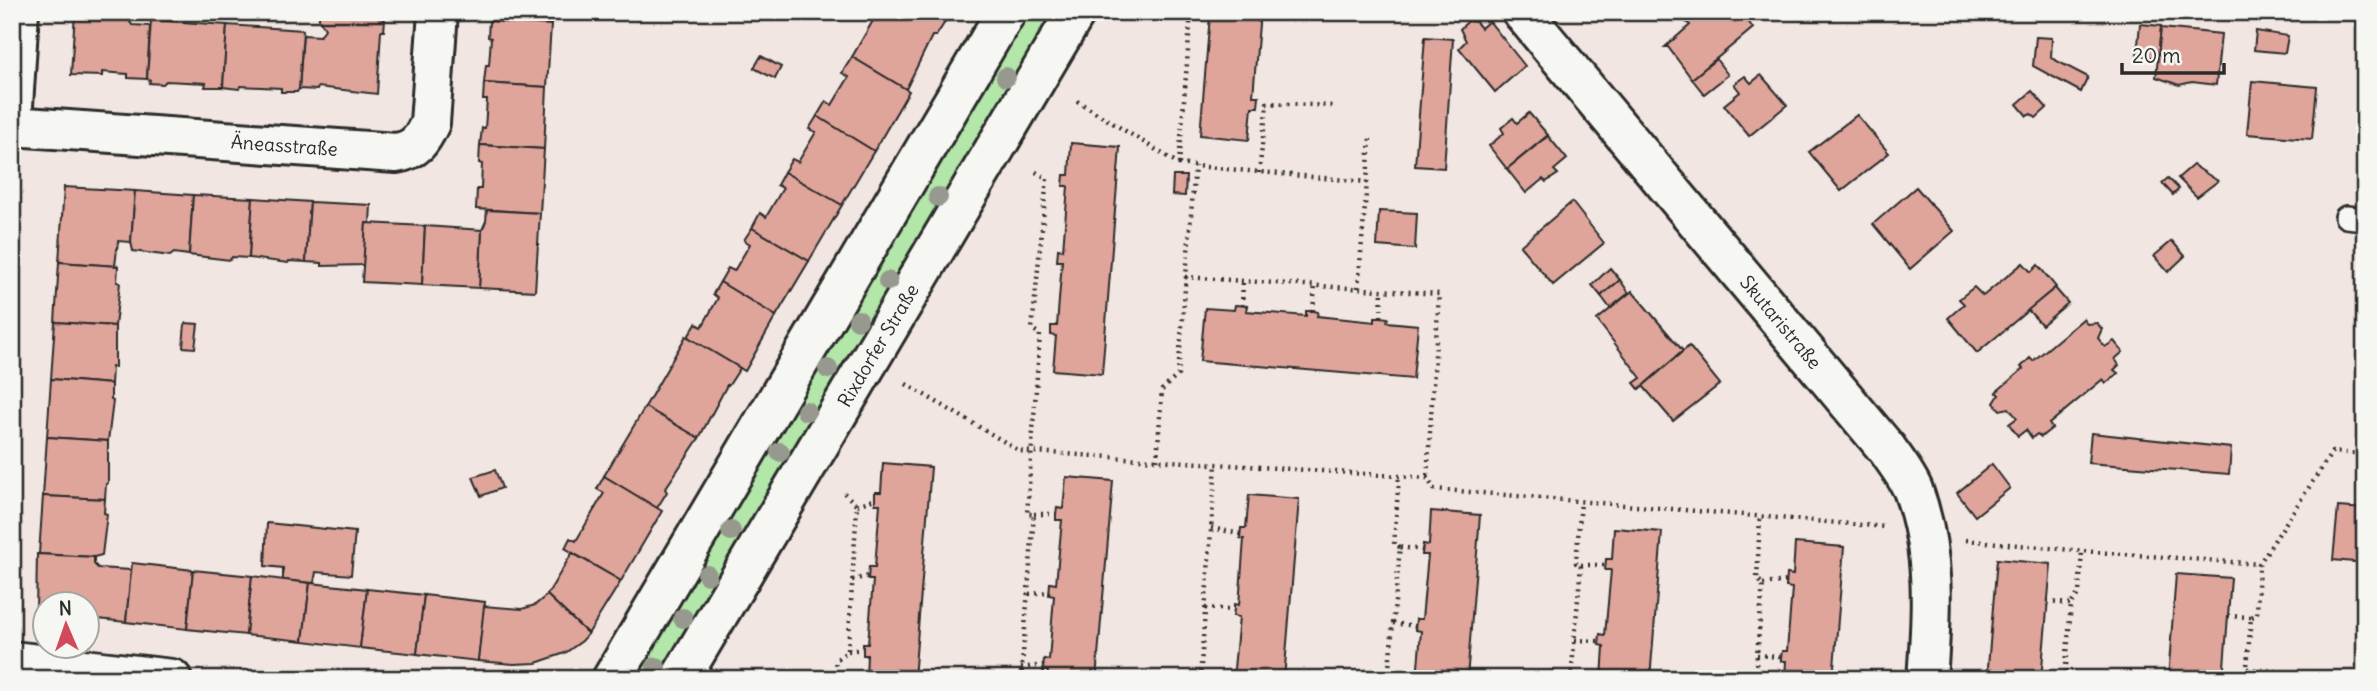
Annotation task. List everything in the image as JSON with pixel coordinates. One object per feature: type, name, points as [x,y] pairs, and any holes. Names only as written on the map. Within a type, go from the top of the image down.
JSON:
[{"type":"street","points":[[12,123],[19,12]]},
{"type":"street","name":"Äneasstraße","points":[[12,123],[396,153],[410,151],[423,139],[430,123],[438,12]]},
{"type":"street","points":[[612,679],[1006,12]]},
{"type":"street","name":"Rixdorfer Straße","points":[[680,679],[1076,12]]},
{"type":"street","name":"Skutaristraße","points":[[1521,12],[1887,449],[1912,488],[1930,559],[1933,604],[1927,679]]},
{"type":"street","points":[[12,661],[172,679]]},
{"type":"path","points":[[1179,164],[1191,12]]},
{"type":"path","points":[[1077,101],[1179,164],[1367,182]]},
{"type":"path","points":[[1259,173],[1267,103],[1334,106]]},
{"type":"path","points":[[1358,289],[1370,137]]},
{"type":"path","points":[[1157,460],[1162,390],[1178,375],[1195,166]]},
{"type":"path","points":[[1034,171],[1047,178],[1032,328],[1040,334],[1027,514],[1056,514]]},
{"type":"path","points":[[1185,276],[1439,294],[1427,478],[1434,489],[1898,528]]},
{"type":"path","points":[[1242,306],[1243,281]]},
{"type":"path","points":[[1313,312],[1315,285]]},
{"type":"path","points":[[1381,317],[1382,290]]},
{"type":"path","points":[[906,384],[1020,451],[1427,478]]},
{"type":"path","points":[[2228,616],[2257,615],[2259,564],[2332,452],[2365,454]]},
{"type":"path","points":[[1200,679],[1216,464]]},
{"type":"path","points":[[1399,476],[1394,545],[1423,550]]},
{"type":"path","points":[[845,493],[857,505],[848,651]]},
{"type":"path","points":[[857,505],[875,499]]},
{"type":"path","points":[[1581,502],[1576,563],[1606,565]]},
{"type":"path","points":[[1021,679],[1034,514]]},
{"type":"path","points":[[1760,517],[1757,579],[1763,584],[1787,581]]},
{"type":"path","points":[[1211,528],[1241,534]]},
{"type":"path","points":[[1966,540],[2259,564]]},
{"type":"path","points":[[1388,679],[1400,547]]},
{"type":"path","points":[[2041,675],[2065,678],[2071,604],[2079,593],[2082,551]]},
{"type":"path","points":[[1571,679],[1581,565]]},
{"type":"path","points":[[852,580],[869,576]]},
{"type":"path","points":[[1755,679],[1763,584]]},
{"type":"path","points":[[1029,594],[1049,592]]},
{"type":"path","points":[[2048,602],[2071,604]]},
{"type":"path","points":[[1205,608],[1234,610]]},
{"type":"path","points":[[2246,679],[2251,617]]},
{"type":"path","points":[[1393,623],[1416,626]]},
{"type":"path","points":[[1574,640],[1599,641]]},
{"type":"path","points":[[834,679],[836,660],[848,651],[863,649]]},
{"type":"path","points":[[1757,655],[1781,657]]},
{"type":"path","points":[[1021,668],[1044,665]]},
{"type":"path","points":[[2247,669],[2365,678]]},
{"type":"green space","points":[[1020,12],[1056,12],[666,679],[625,679]]},
{"type":"building","points":[[75,12],[133,12],[127,17],[132,25],[150,26],[147,79],[102,72],[102,76],[71,75]]},
{"type":"building","points":[[319,12],[382,12],[382,18],[385,20],[384,31],[381,31],[377,94],[318,87],[317,90],[299,89],[303,35],[320,36],[325,29],[319,19]]},
{"type":"building","points":[[489,12],[552,12],[551,25],[489,21]]},
{"type":"building","points":[[878,12],[929,12],[945,22],[936,36],[932,36],[906,89],[852,57]]},
{"type":"building","points":[[1205,12],[1260,12],[1253,96],[1259,96],[1258,107],[1252,107],[1249,140],[1200,135],[1210,15],[1205,15]]},
{"type":"building","points":[[1697,12],[1741,12],[1753,28],[1692,79],[1668,47],[1665,47],[1690,25],[1686,22]]},
{"type":"building","points":[[151,20],[227,25],[223,87],[205,87],[206,83],[149,83],[150,80],[147,79]]},
{"type":"building","points":[[489,21],[551,25],[547,87],[484,83],[486,65],[489,65]]},
{"type":"building","points":[[1468,21],[1476,22],[1481,28],[1489,21],[1525,66],[1495,92],[1459,48],[1466,41],[1460,29]]},
{"type":"building","points":[[2140,24],[2161,26],[2158,58],[2137,55]]},
{"type":"building","points":[[227,25],[303,30],[297,92],[281,92],[281,88],[223,87]]},
{"type":"building","points":[[2161,28],[2221,34],[2216,85],[2192,82],[2179,85],[2156,77]]},
{"type":"building","points":[[2256,31],[2288,36],[2285,53],[2254,50]]},
{"type":"building","points":[[1425,37],[1453,39],[1444,168],[1415,166]]},
{"type":"building","points":[[2036,37],[2052,38],[2051,58],[2088,77],[2081,92],[2033,66]]},
{"type":"building","points":[[761,56],[781,67],[775,79],[754,68]]},
{"type":"building","points":[[852,57],[909,91],[874,151],[817,116],[826,101],[832,105],[849,77],[842,73]]},
{"type":"building","points":[[1716,59],[1728,75],[1704,94],[1692,79]]},
{"type":"building","points":[[1761,75],[1787,105],[1749,136],[1724,105],[1740,92],[1734,84],[1745,76],[1751,83]]},
{"type":"building","points":[[2252,81],[2317,87],[2312,139],[2247,134]]},
{"type":"building","points":[[484,83],[547,87],[544,149],[480,145],[482,128],[485,128],[487,100],[483,100]]},
{"type":"building","points":[[2032,91],[2047,108],[2036,118],[2031,114],[2027,116],[2017,104]]},
{"type":"building","points":[[1529,113],[1548,135],[1507,169],[1489,146],[1504,133],[1501,128],[1513,118],[1517,123]]},
{"type":"building","points":[[1857,115],[1889,153],[1841,191],[1809,152]]},
{"type":"building","points":[[817,116],[874,151],[842,205],[784,172],[792,159],[798,162],[816,132],[809,129]]},
{"type":"building","points":[[1548,136],[1567,159],[1554,170],[1558,174],[1546,182],[1543,179],[1526,193],[1507,169]]},
{"type":"building","points":[[1071,143],[1120,147],[1102,374],[1053,370],[1056,336],[1051,335],[1051,326],[1057,326],[1062,261],[1057,261],[1058,249],[1063,250],[1068,186],[1063,186],[1064,175],[1069,175]]},
{"type":"building","points":[[480,145],[544,149],[540,213],[476,209],[477,189],[481,189]]},
{"type":"building","points":[[2193,165],[2218,181],[2197,197],[2178,178]]},
{"type":"building","points":[[784,172],[842,205],[809,261],[752,228],[760,213],[766,217],[783,188],[777,185]]},
{"type":"building","points":[[1173,176],[1186,176],[1185,196],[1172,195]]},
{"type":"building","points":[[2168,178],[2179,189],[2173,195],[2162,183]]},
{"type":"building","points":[[64,187],[135,191],[131,242],[118,241],[115,266],[59,262]]},
{"type":"building","points":[[1916,187],[1954,231],[1910,269],[1873,224]]},
{"type":"building","points":[[135,191],[193,195],[189,255],[174,253],[170,256],[133,251],[131,242]]},
{"type":"building","points":[[193,195],[253,198],[249,258],[232,257],[230,260],[189,255]]},
{"type":"building","points":[[253,198],[310,202],[306,262],[288,263],[249,258]]},
{"type":"building","points":[[310,202],[371,205],[370,223],[366,223],[364,265],[322,266],[322,263],[306,262]]},
{"type":"building","points":[[1572,202],[1604,243],[1553,285],[1520,246]]},
{"type":"building","points":[[487,210],[540,213],[535,291],[479,288],[482,230]]},
{"type":"building","points":[[1379,211],[1417,213],[1415,249],[1377,246]]},
{"type":"building","points":[[366,223],[425,226],[422,285],[362,282]]},
{"type":"building","points":[[425,226],[482,230],[479,288],[422,285]]},
{"type":"building","points":[[752,228],[809,261],[776,316],[720,282],[728,268],[734,271],[750,244],[744,240]]},
{"type":"building","points":[[2172,241],[2185,256],[2168,272],[2154,256]]},
{"type":"building","points":[[59,262],[118,266],[117,282],[120,283],[115,326],[55,322]]},
{"type":"building","points":[[2023,263],[2031,272],[2038,265],[2056,287],[1977,353],[1948,318],[1964,304],[1959,299],[1974,287],[1983,296]]},
{"type":"building","points":[[1610,268],[1620,280],[1601,296],[1592,285]]},
{"type":"building","points":[[1620,280],[1629,293],[1610,308],[1601,296]]},
{"type":"building","points":[[720,282],[776,316],[745,371],[688,337],[696,323],[702,327],[718,298],[713,294]]},
{"type":"building","points":[[2055,288],[2068,303],[2042,325],[2028,310]]},
{"type":"building","points":[[1632,291],[1683,351],[1639,389],[1634,383],[1641,378],[1597,320]]},
{"type":"building","points":[[1235,305],[1247,306],[1246,311],[1306,316],[1306,311],[1313,311],[1318,312],[1317,316],[1375,322],[1375,317],[1381,317],[1388,318],[1387,322],[1418,325],[1413,379],[1200,361],[1205,308],[1234,310]]},
{"type":"building","points":[[2083,319],[2087,324],[2097,323],[2102,329],[2098,338],[2105,347],[2114,341],[2123,352],[2115,359],[2119,365],[2114,370],[2118,373],[2106,383],[2103,379],[2049,424],[2052,428],[2041,437],[2037,434],[2032,438],[2026,430],[2018,436],[2009,424],[2017,418],[2009,408],[2000,410],[1994,403],[1999,395],[1996,392],[2023,369],[2021,367],[2030,358],[2033,361]]},
{"type":"building","points":[[55,322],[115,326],[115,367],[112,367],[111,384],[51,379]]},
{"type":"building","points":[[185,323],[198,324],[195,348],[183,347]]},
{"type":"building","points":[[686,336],[740,368],[727,385],[699,438],[645,407]]},
{"type":"building","points":[[1689,346],[1720,384],[1673,421],[1643,386]]},
{"type":"building","points":[[51,379],[111,384],[113,401],[108,441],[47,437]]},
{"type":"building","points":[[645,407],[699,438],[665,489],[667,492],[657,508],[604,476]]},
{"type":"building","points":[[2091,433],[2231,448],[2229,474],[2088,463]]},
{"type":"building","points":[[47,437],[108,441],[108,483],[105,499],[43,496]]},
{"type":"building","points":[[883,463],[931,467],[914,679],[866,679],[867,655],[863,655],[863,644],[868,644],[873,580],[868,580],[869,567],[875,567],[880,504],[875,504],[875,492],[881,492]]},
{"type":"building","points":[[1992,464],[2010,488],[1975,516],[1957,493]]},
{"type":"building","points":[[495,470],[502,488],[481,496],[473,477]]},
{"type":"building","points":[[604,476],[662,511],[621,581],[565,548],[570,538],[576,541],[604,493],[597,489]]},
{"type":"building","points":[[1066,477],[1113,481],[1096,679],[1047,679],[1048,671],[1043,671],[1044,659],[1049,660],[1054,596],[1049,595],[1050,583],[1056,584],[1062,520],[1056,520],[1056,514],[1057,508],[1063,509]]},
{"type":"building","points":[[1249,495],[1299,499],[1284,679],[1233,679],[1239,617],[1233,616],[1234,604],[1239,605],[1244,539],[1240,538],[1241,528],[1246,528]]},
{"type":"building","points":[[43,496],[105,499],[104,513],[107,514],[102,555],[94,557],[39,554]]},
{"type":"building","points":[[2338,507],[2365,509],[2365,563],[2333,560]]},
{"type":"building","points":[[1431,511],[1480,515],[1467,679],[1417,679],[1421,631],[1415,630],[1416,619],[1422,619],[1428,555],[1422,555],[1423,544],[1429,545]]},
{"type":"building","points":[[267,523],[355,532],[351,575],[316,572],[314,583],[283,580],[283,568],[265,566]]},
{"type":"building","points":[[1614,528],[1662,532],[1650,679],[1602,679],[1604,646],[1599,645],[1600,634],[1605,635],[1611,570],[1605,570],[1606,559],[1612,559]]},
{"type":"building","points":[[1795,543],[1844,547],[1833,679],[1785,679],[1786,661],[1781,661],[1781,657],[1782,651],[1787,651],[1792,588],[1786,587],[1787,574],[1793,575]]},
{"type":"building","points":[[572,553],[621,581],[588,634],[547,595]]},
{"type":"building","points":[[37,554],[94,557],[94,564],[98,568],[131,570],[126,622],[102,619],[102,590],[36,590]]},
{"type":"building","points":[[1997,559],[2051,564],[2041,679],[1987,679]]},
{"type":"building","points":[[132,563],[193,570],[187,629],[126,622]]},
{"type":"building","points":[[193,570],[252,576],[246,635],[187,629]]},
{"type":"building","points":[[2176,574],[2231,578],[2223,679],[2168,679]]},
{"type":"building","points":[[252,576],[310,583],[303,641],[246,635]]},
{"type":"building","points":[[310,583],[367,589],[360,648],[303,641]]},
{"type":"building","points":[[367,589],[424,595],[417,654],[360,648]]},
{"type":"building","points":[[424,595],[485,602],[478,661],[417,654]]},
{"type":"building","points":[[547,595],[588,634],[582,641],[565,653],[536,663],[478,661],[484,606],[522,609],[535,605]]}]
